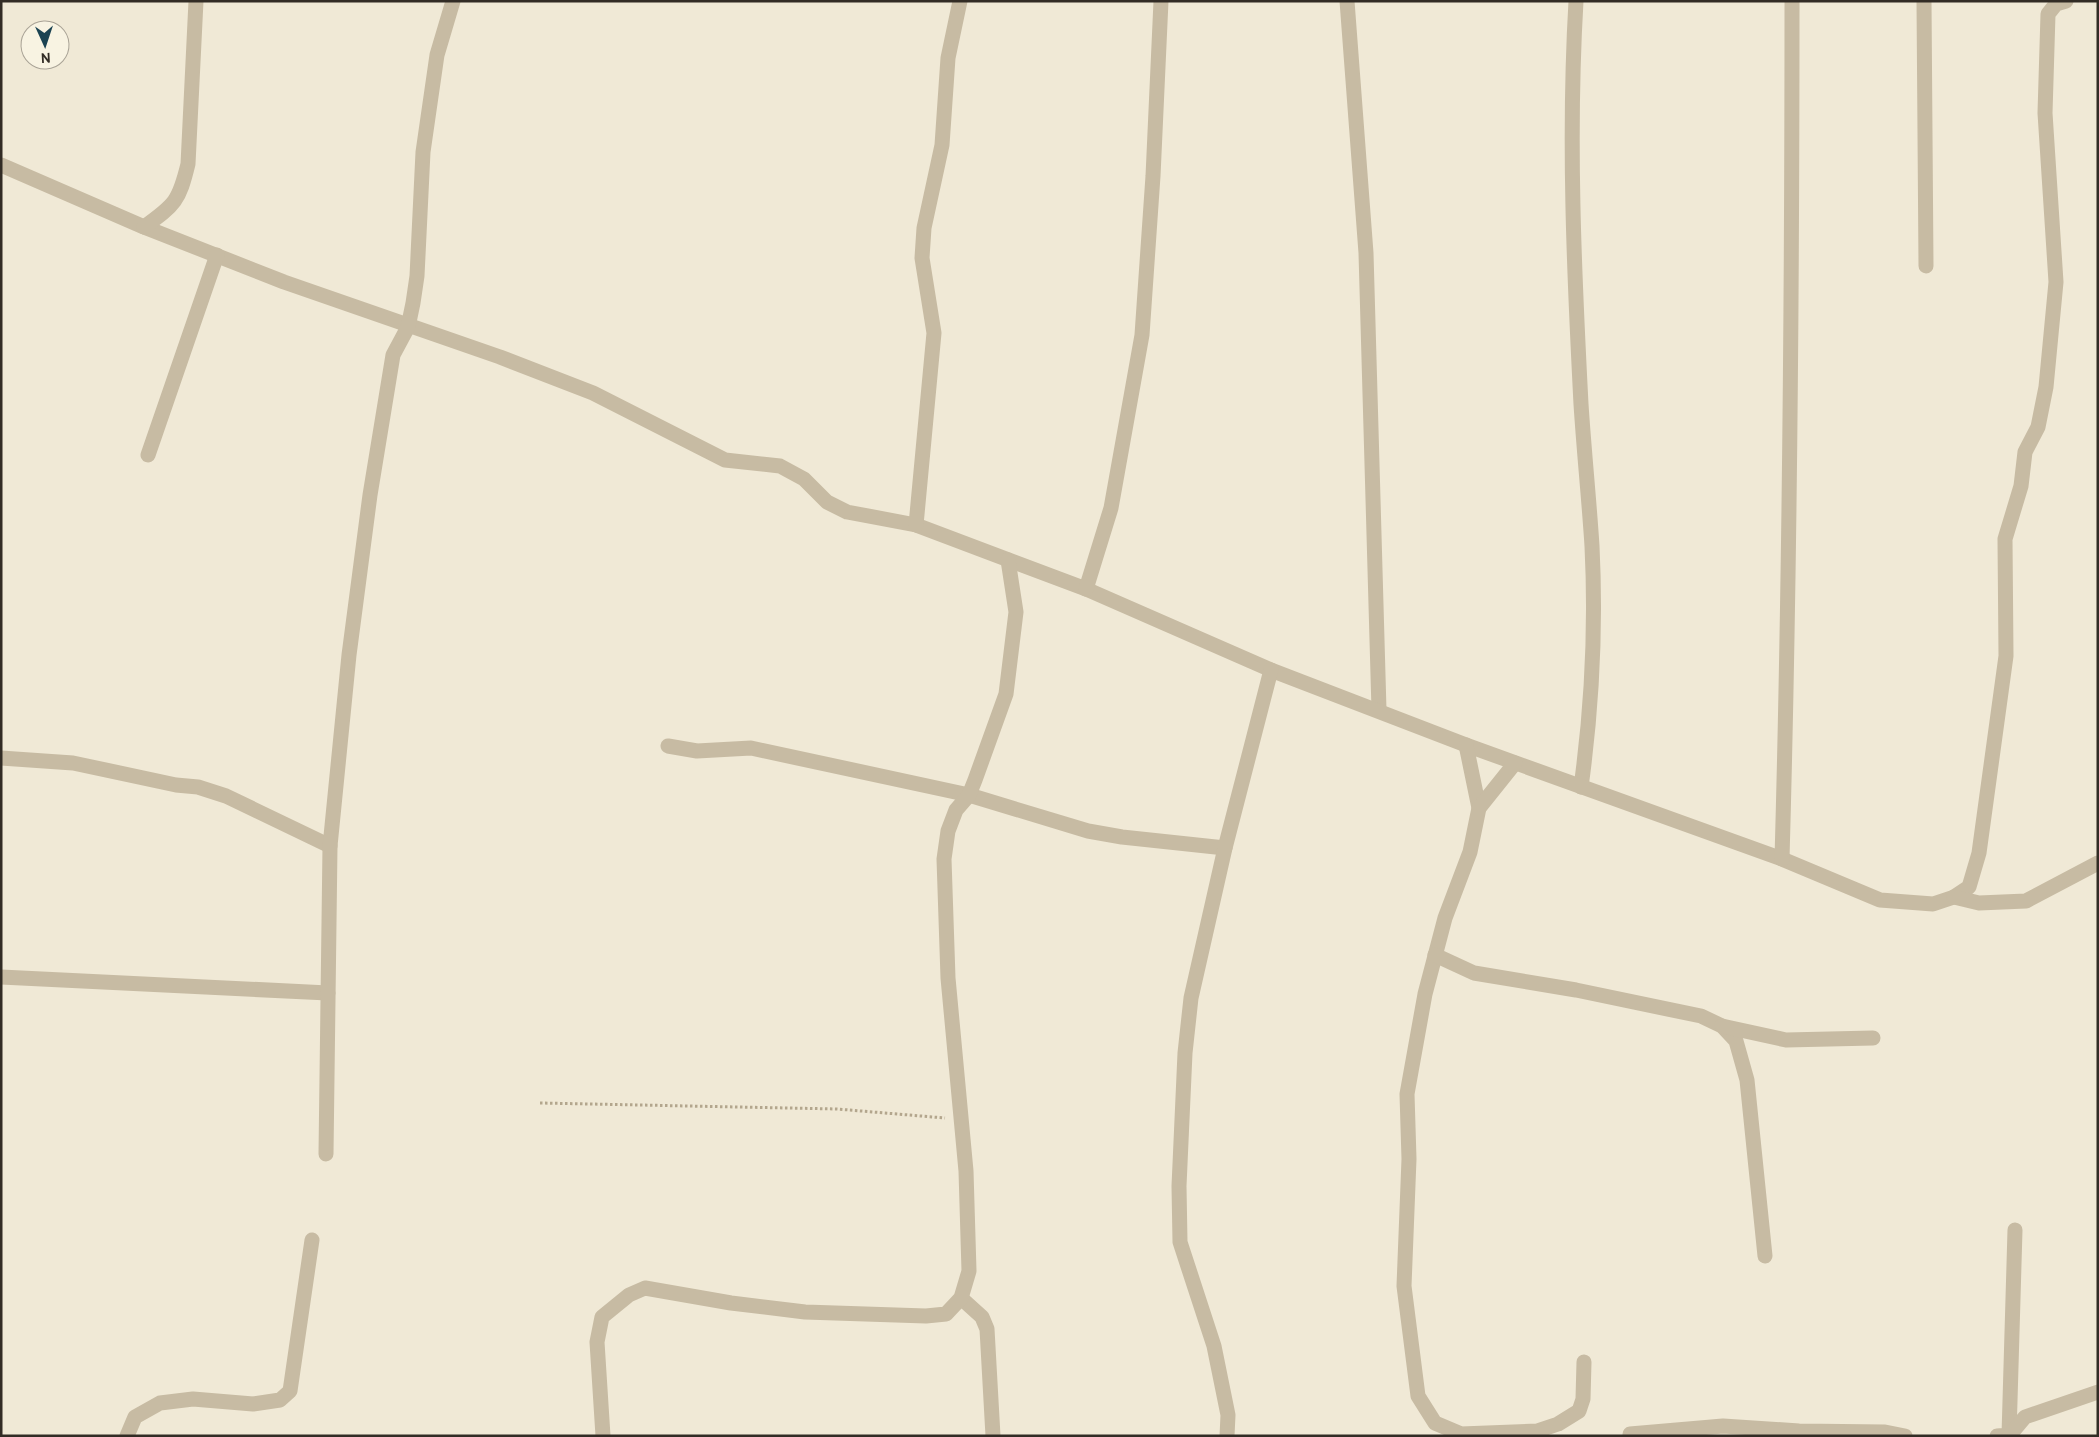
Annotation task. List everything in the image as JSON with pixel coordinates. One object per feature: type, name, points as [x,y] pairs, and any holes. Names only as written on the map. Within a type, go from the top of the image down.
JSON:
[{"type":"street","points":[[144,227],[170,209],[182,189],[188,164],[196,1]]},
{"type":"street","points":[[326,1154],[330,846],[349,655],[370,495],[393,355],[408,327],[417,276],[423,152],[437,55],[453,1]]},
{"type":"street","points":[[916,525],[934,332],[922,258],[924,228],[942,145],[948,58],[960,1]]},
{"type":"street","points":[[1086,589],[1111,508],[1142,335],[1153,176],[1161,1]]},
{"type":"street","points":[[1347,1],[1366,254],[1379,710]]},
{"type":"street","points":[[1576,1],[1570,134],[1574,190],[1573,261],[1592,547],[1593,629],[1589,725],[1581,787]]},
{"type":"street","points":[[1782,859],[1792,380],[1792,1]]},
{"type":"street","points":[[1924,1],[1926,266]]},
{"type":"street","points":[[1,165],[144,227],[284,282],[408,327],[500,357],[594,393],[725,460],[780,466],[804,479],[827,502],[847,512],[916,525],[1086,589],[1271,670],[1379,710],[1466,746],[1782,859],[1880,900],[1933,904],[1954,896],[1969,887],[1979,853],[2006,656],[2004,539],[2021,486],[2025,452],[2038,427],[2046,387],[2056,282],[2045,112],[2048,14],[2056,4],[2066,1]]},
{"type":"street","points":[[148,455],[217,255]]},
{"type":"street","points":[[603,1436],[597,1342],[602,1318],[629,1296],[645,1288],[731,1303],[796,1311],[926,1316],[946,1314],[960,1298],[969,1271],[966,1171],[948,978],[944,859],[948,831],[953,817],[956,810],[969,795],[1006,694],[1016,612],[1008,560]]},
{"type":"street","points":[[1227,1436],[1228,1415],[1214,1346],[1180,1242],[1179,1186],[1185,1053],[1191,998],[1226,848],[1271,670]]},
{"type":"street","points":[[668,746],[697,751],[751,748],[969,795],[1088,831],[1129,838],[1226,848]]},
{"type":"street","points":[[1466,746],[1479,808],[1470,852],[1445,918],[1425,994],[1407,1094],[1409,1159],[1404,1286],[1418,1396],[1435,1423],[1461,1434],[1536,1431],[1558,1424],[1579,1411],[1583,1399],[1584,1362]]},
{"type":"street","points":[[1,758],[73,763],[176,785],[198,787],[226,796],[330,846]]},
{"type":"street","points":[[1479,808],[1514,763]]},
{"type":"street","points":[[1954,896],[1979,904],[2026,901],[2098,862]]},
{"type":"street","points":[[1435,955],[1474,973],[1605,996],[1701,1016],[1722,1026],[1786,1040],[1874,1038]]},
{"type":"street","points":[[1,977],[328,993]]},
{"type":"street","points":[[1722,1026],[1736,1042],[1747,1080],[1765,1256]]},
{"type":"street","points":[[2009,1436],[2015,1230]]},
{"type":"street","points":[[127,1436],[135,1417],[160,1404],[193,1399],[253,1404],[280,1400],[290,1391],[312,1240]]},
{"type":"street","points":[[960,1298],[982,1317],[987,1329],[992,1436]]},
{"type":"street","points":[[1997,1436],[2009,1436],[2025,1417],[2098,1392]]},
{"type":"street","points":[[1630,1434],[1723,1426],[1799,1431],[1885,1432],[1905,1436]]},
{"type":"path","points":[[540,1103],[837,1109],[961,1119]]}]
